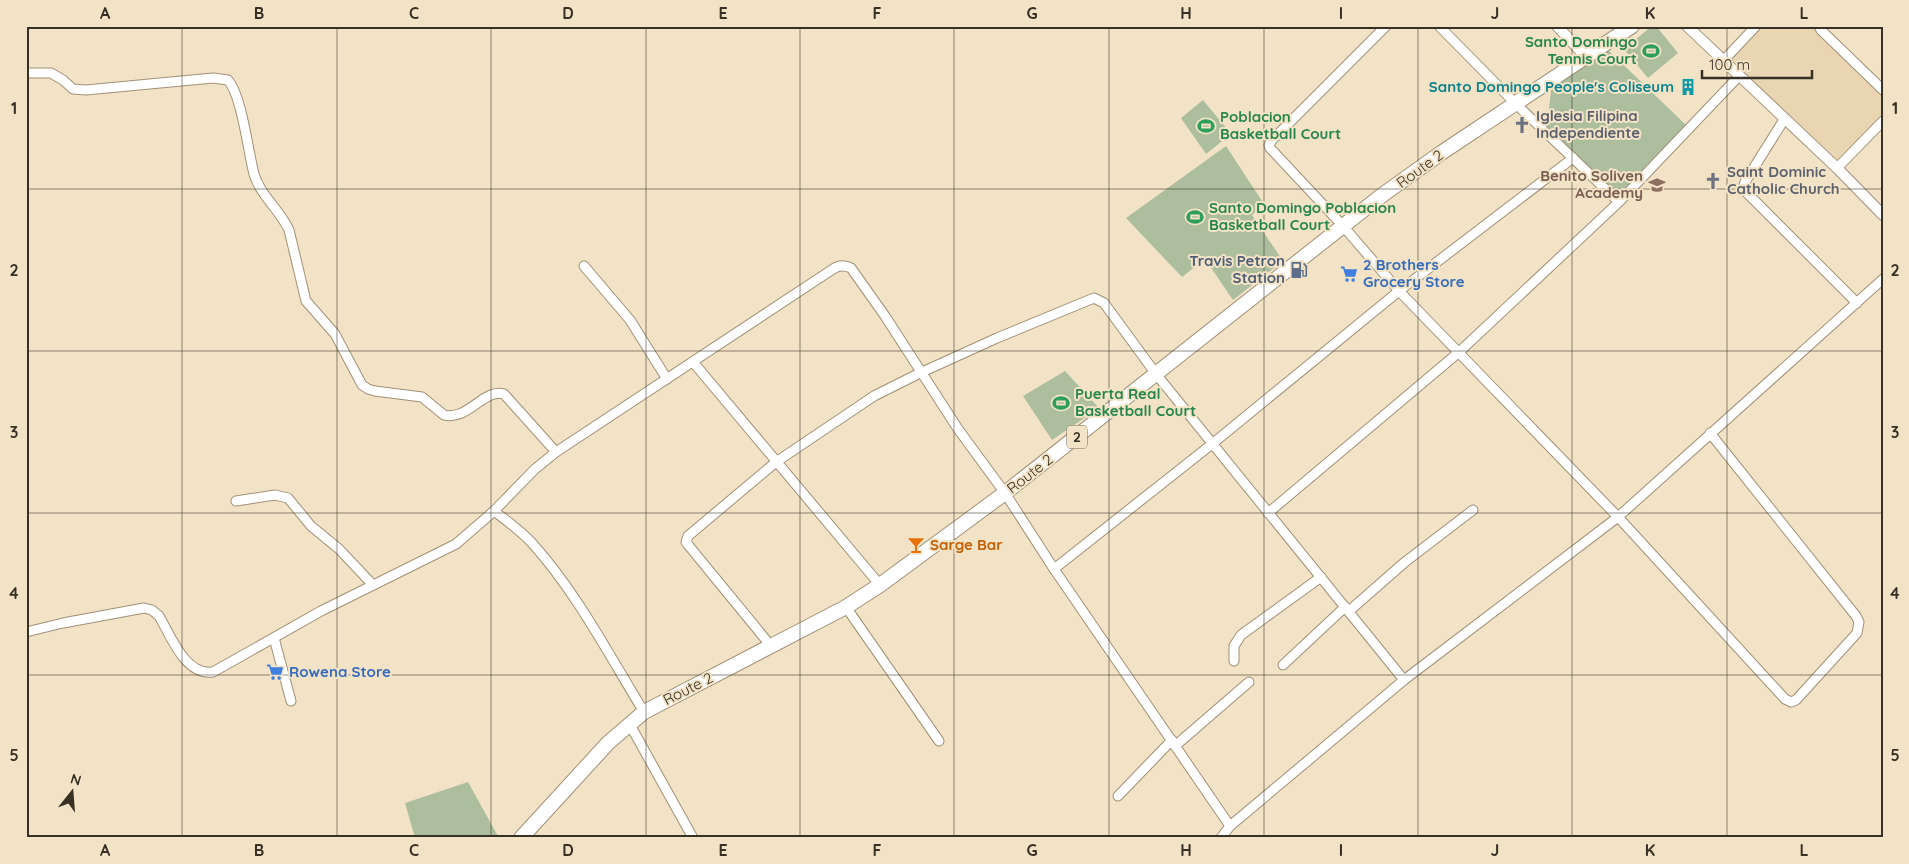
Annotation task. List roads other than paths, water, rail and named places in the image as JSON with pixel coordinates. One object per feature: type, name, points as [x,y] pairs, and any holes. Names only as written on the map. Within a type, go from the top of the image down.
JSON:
[{"type":"highway","name":"Route 2","points":[[521,838],[608,743],[644,712],[846,607],[880,585],[1005,494],[1343,226],[1441,153],[1632,26]]},
{"type":"street","points":[[1386,26],[1270,142],[1270,148],[1343,226],[1399,290],[1618,517],[1785,699],[1791,702],[1796,700],[1857,633],[1859,622],[1710,433]]},
{"type":"street","points":[[1440,26],[1516,104],[1619,202]]},
{"type":"street","points":[[1556,26],[1586,58]]},
{"type":"street","points":[[1687,26],[1883,214]]},
{"type":"street","points":[[1724,60],[1756,26]]},
{"type":"street","points":[[1819,26],[1883,90]]},
{"type":"street","points":[[26,72],[51,73],[64,80],[73,89],[86,90],[213,78],[228,80],[232,85],[256,180],[285,220],[289,230],[306,301],[335,334],[362,384],[374,391],[422,397],[444,415],[449,416],[458,415],[496,393],[504,394],[556,452]]},
{"type":"street","points":[[1268,513],[1458,352],[1619,202],[1690,125],[1739,76]]},
{"type":"street","points":[[1785,118],[1745,182],[1743,189],[1857,303]]},
{"type":"street","points":[[1837,168],[1883,121]]},
{"type":"street","points":[[1054,569],[1212,444],[1399,290],[1573,158]]},
{"type":"street","points":[[584,266],[630,320],[666,379]]},
{"type":"street","points":[[26,632],[144,608],[152,610],[159,616],[189,664],[206,673],[213,672],[321,611],[456,544],[556,452],[833,268],[842,266],[851,268],[885,316],[920,373],[1005,494],[1054,569],[1230,826]]},
{"type":"street","points":[[1221,838],[1230,826],[1404,680],[1618,517],[1883,279]]},
{"type":"street","points":[[771,646],[686,542],[688,536],[776,462],[874,396],[1026,325],[1094,298],[1104,303],[1156,374],[1404,680]]},
{"type":"street","points":[[693,362],[880,585]]},
{"type":"street","points":[[236,501],[275,495],[288,498],[311,526],[339,550],[373,585]]},
{"type":"street","points":[[1282,665],[1347,609],[1473,510]]},
{"type":"street","points":[[494,511],[530,542],[553,568],[576,601],[644,712]]},
{"type":"street","points":[[1234,661],[1234,646],[1241,635],[1321,576]]},
{"type":"street","points":[[846,607],[939,741]]},
{"type":"street","points":[[274,638],[291,701]]},
{"type":"street","points":[[1118,796],[1173,743],[1249,682]]},
{"type":"street","points":[[629,723],[693,838]]},
{"type":"place","name":"Santo Domingo Tennis Court","points":[[1651,51]]},
{"type":"place","name":"Santo Domingo People's Coliseum","points":[[1688,87]]},
{"type":"place","name":"Iglesia Filipina Independiente","points":[[1522,125]]},
{"type":"place","name":"Poblacion Basketball Court","points":[[1206,126]]},
{"type":"place","name":"Saint Dominic Catholic Church","points":[[1713,181]]},
{"type":"place","name":"Benito Soliven Academy","points":[[1657,185]]},
{"type":"place","name":"Santo Domingo Poblacion Basketball Court","points":[[1195,217]]},
{"type":"place","name":"Travis Petron Station","points":[[1299,270]]},
{"type":"place","name":"2 Brothers Grocery Store","points":[[1349,274]]},
{"type":"place","name":"Puerta Real Basketball Court","points":[[1061,403]]},
{"type":"place","name":"Sarge Bar","points":[[916,545]]},
{"type":"place","name":"Rowena Store","points":[[275,672]]}]
